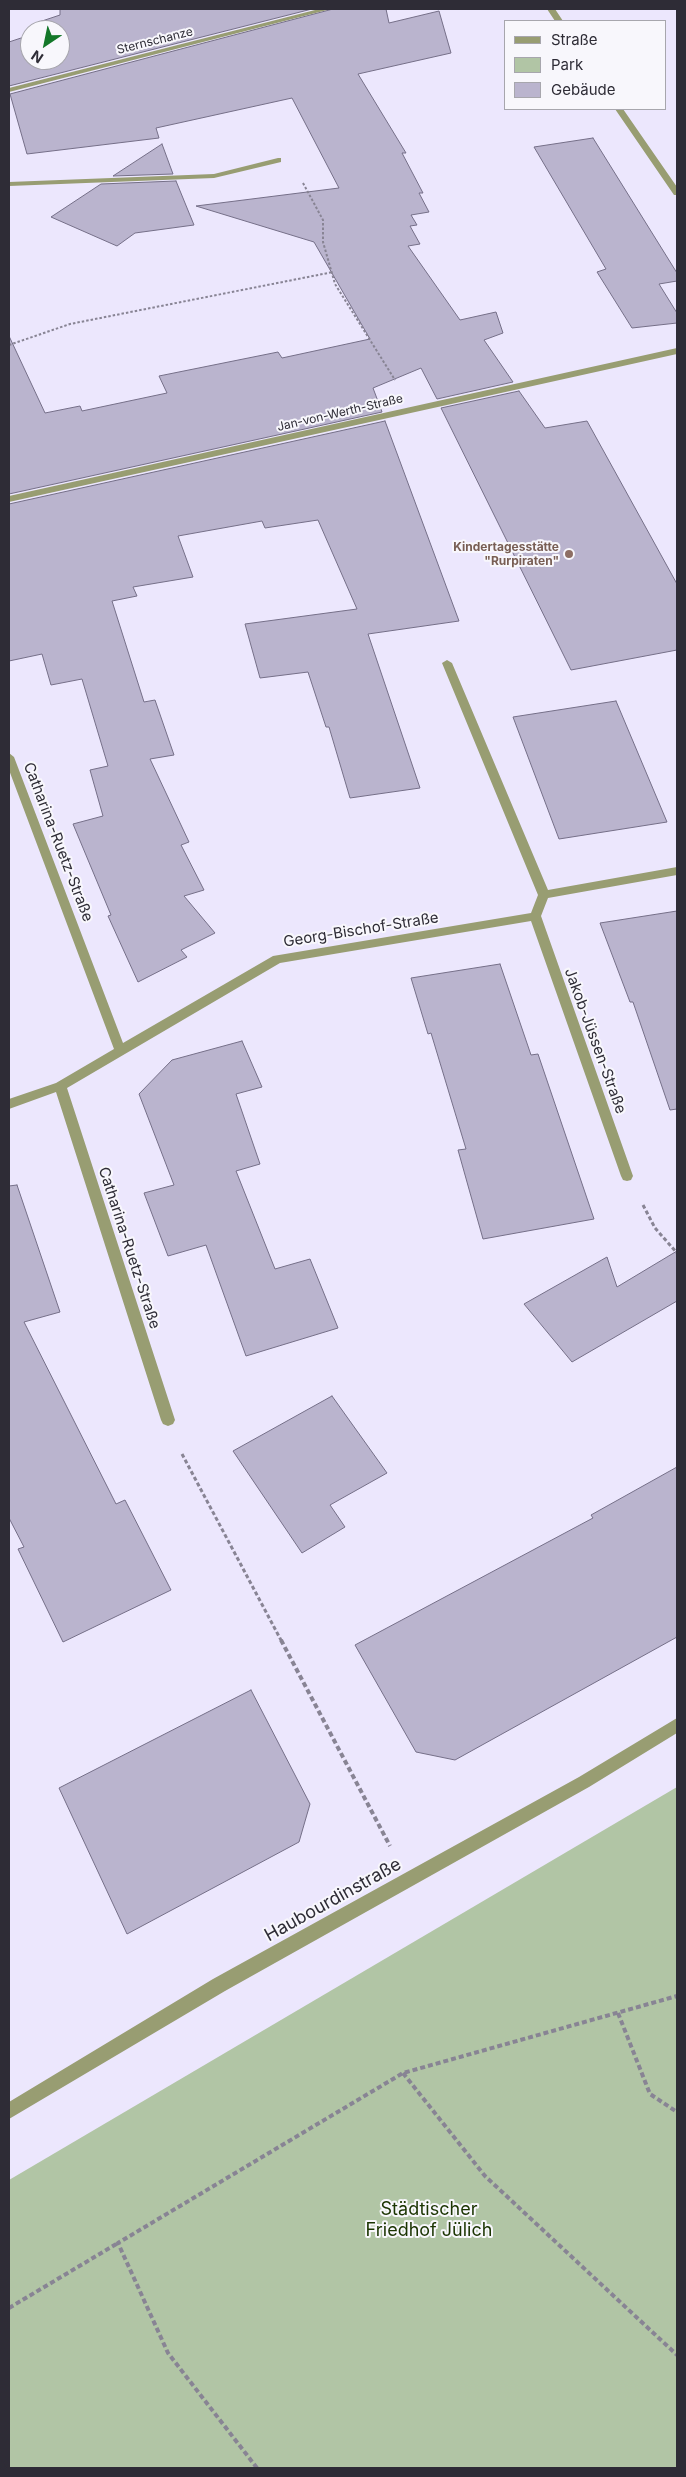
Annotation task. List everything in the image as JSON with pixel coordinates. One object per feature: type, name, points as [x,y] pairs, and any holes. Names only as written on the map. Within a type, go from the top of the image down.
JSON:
[{"type":"street","points":[[298,9],[307,14]]},
{"type":"street","name":"Sternschanze","points":[[9,90],[328,9]]},
{"type":"street","points":[[551,9],[558,20]]},
{"type":"street","points":[[621,110],[677,193]]},
{"type":"street","points":[[9,184],[214,176],[278,160]]},
{"type":"street","name":"Jan-von-Werth-Straße","points":[[9,499],[677,351]]},
{"type":"street","points":[[447,664],[544,895],[535,916]]},
{"type":"street","name":"Catharina-Ruetz-Straße","points":[[9,757],[120,1050]]},
{"type":"street","points":[[544,895],[677,871]]},
{"type":"street","name":"Georg-Bischof-Straße","points":[[9,1104],[60,1086],[277,959],[535,916]]},
{"type":"street","name":"Jakob-Jüssen-Straße","points":[[535,916],[627,1176]]},
{"type":"street","name":"Catharina-Ruetz-Straße","points":[[60,1086],[168,1420]]},
{"type":"street","name":"Haubourdinstraße","points":[[9,2111],[219,1985],[584,1782],[677,1725]]},
{"type":"path","points":[[278,160],[297,171],[323,220],[323,242],[335,284],[413,409]]},
{"type":"path","points":[[9,345],[70,324],[198,297],[333,272]]},
{"type":"path","points":[[627,1176],[655,1228],[677,1253]]},
{"type":"path","points":[[168,1420],[181,1451],[408,1879]]},
{"type":"path","points":[[9,2308],[403,2073],[677,1996]]},
{"type":"path","points":[[618,2013],[650,2094],[677,2112]]},
{"type":"path","points":[[403,2073],[486,2176],[677,2355]]},
{"type":"path","points":[[118,2243],[168,2353],[257,2468]]},
{"type":"green space","name":"Städtischer Friedhof Jülich","points":[[677,1787],[677,2468],[9,2468],[9,2180]]},
{"type":"building","points":[[60,9],[312,9],[9,86],[9,42],[20,38],[20,70],[70,70],[70,20],[45,20],[60,15]]},
{"type":"building","points":[[333,9],[386,9],[389,23],[439,11],[451,53],[358,74],[406,153],[402,153],[423,193],[419,193],[429,212],[411,215],[417,225],[410,226],[420,244],[408,246],[460,320],[496,312],[503,333],[484,340],[513,382],[437,399],[421,368],[373,388],[382,412],[9,494],[9,336],[45,413],[80,406],[82,411],[167,393],[159,376],[278,352],[282,358],[370,339],[314,242],[196,206],[339,188],[292,98],[156,128],[159,138],[27,154],[10,94]]},
{"type":"building","points":[[593,138],[677,273],[677,281],[659,284],[677,313],[677,323],[632,328],[597,272],[606,269],[534,147]]},
{"type":"building","points":[[162,144],[173,174],[113,176]]},
{"type":"building","points":[[176,181],[194,225],[135,233],[117,246],[51,217],[101,184]]},
{"type":"building","points":[[519,391],[545,428],[587,421],[677,584],[677,650],[571,670],[441,408]]},
{"type":"building","points":[[385,421],[459,621],[368,634],[420,788],[350,798],[329,727],[326,727],[308,672],[260,678],[245,624],[357,609],[318,520],[265,528],[262,521],[178,536],[193,577],[133,587],[137,596],[112,601],[144,702],[155,700],[174,755],[150,759],[189,842],[181,845],[204,890],[184,896],[215,933],[181,950],[187,957],[138,982],[108,916],[111,915],[73,824],[103,816],[90,770],[108,766],[82,679],[51,685],[42,654],[9,661],[9,504]]},
{"type":"building","points":[[616,701],[667,822],[559,839],[513,717]]},
{"type":"building","points":[[677,911],[677,1109],[670,1110],[633,1002],[630,1002],[600,923]]},
{"type":"building","points":[[500,964],[531,1055],[538,1054],[594,1219],[483,1239],[458,1150],[466,1149],[431,1033],[428,1034],[411,978]]},
{"type":"building","points":[[242,1041],[262,1087],[236,1094],[260,1164],[236,1171],[275,1269],[310,1259],[338,1328],[246,1356],[206,1245],[168,1256],[144,1193],[174,1185],[139,1094],[172,1060]]},
{"type":"building","points":[[17,1185],[60,1312],[24,1322],[116,1504],[125,1500],[171,1590],[63,1642],[18,1549],[24,1547],[9,1518],[9,1186]]},
{"type":"building","points":[[677,1251],[677,1301],[572,1362],[524,1304],[607,1257],[617,1287]]},
{"type":"building","points":[[332,1396],[387,1473],[330,1505],[345,1527],[302,1553],[233,1451]]},
{"type":"building","points":[[677,1467],[677,1637],[455,1760],[416,1752],[355,1645],[593,1518],[591,1515]]},
{"type":"building","points":[[251,1690],[310,1804],[299,1842],[127,1934],[59,1788]]},
{"type":"place","name":"Kindertagesstätte \"Rurpiraten\"","points":[[569,554]]}]
